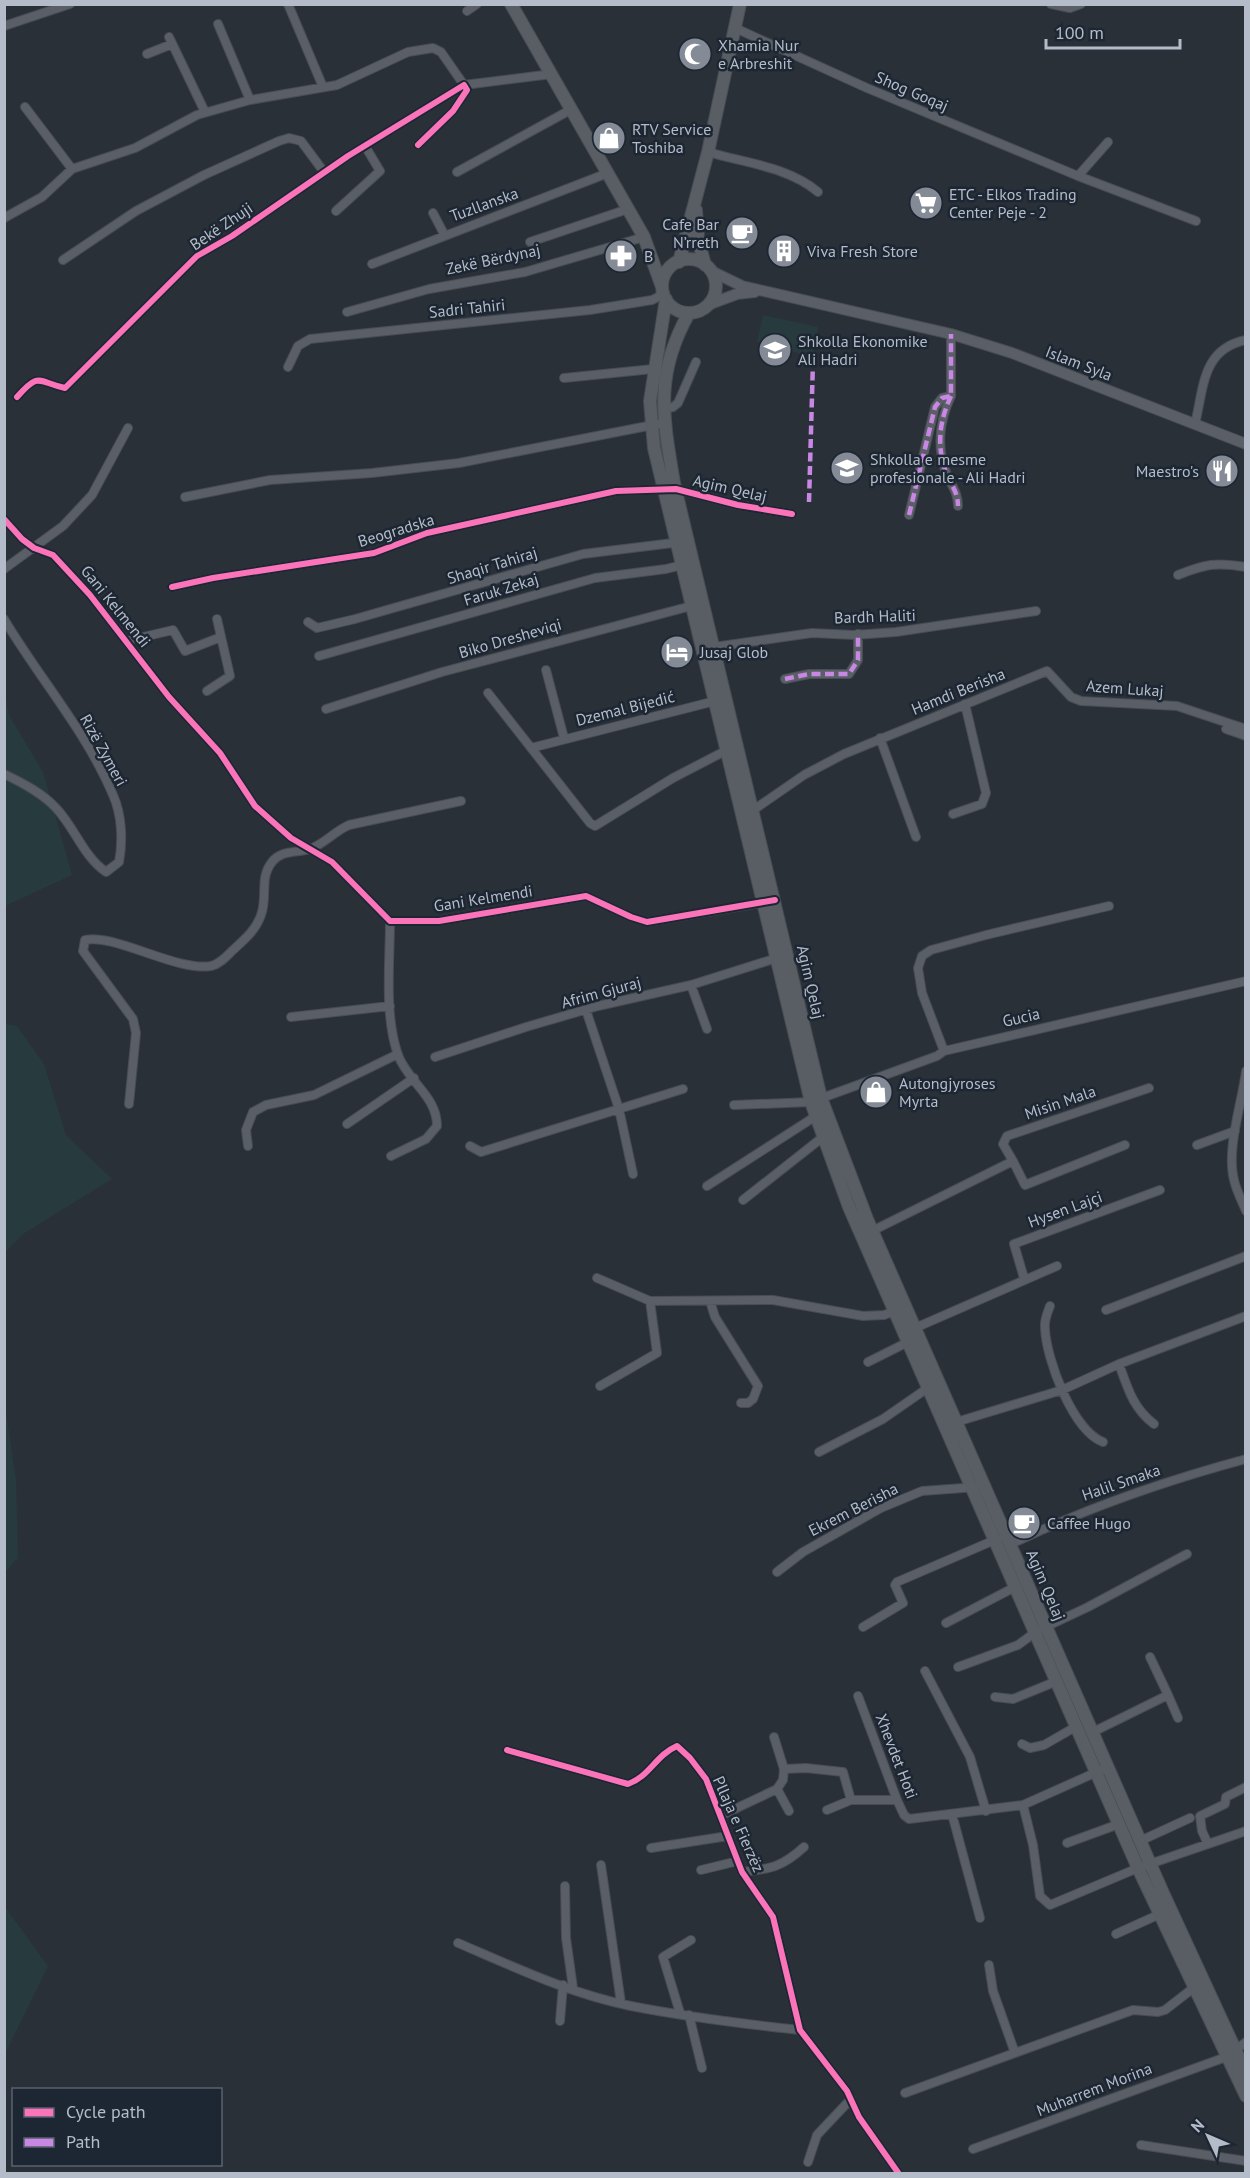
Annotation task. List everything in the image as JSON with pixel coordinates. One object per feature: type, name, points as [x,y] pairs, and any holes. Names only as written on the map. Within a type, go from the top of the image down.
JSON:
[{"type":"main road","points":[[512,4],[644,237],[664,294],[678,310],[689,313],[697,312],[710,304],[716,288],[698,239],[696,197]]},
{"type":"main road","points":[[664,294],[667,272],[677,263],[708,152],[740,4]]},
{"type":"main road","points":[[644,237],[677,263],[697,261],[708,268]]},
{"type":"main road","name":"Agim Qelaj","points":[[664,294],[663,330],[653,369],[662,488],[688,563],[816,1100],[868,1233],[901,1309],[910,1341],[935,1384]]},
{"type":"main road","name":"Agim Qelaj","points":[[682,542],[676,489],[657,424],[663,409],[666,372],[676,336],[689,313]]},
{"type":"main road","name":"Agim Qelaj","points":[[698,604],[714,647],[727,750],[748,813]]},
{"type":"main road","name":"Agim Qelaj","points":[[816,1100],[816,1116],[828,1133]]},
{"type":"main road","name":"Agim Qelaj","points":[[901,1309],[915,1328],[935,1384],[1041,1628],[1057,1681],[1077,1726],[1140,1841],[1144,1866]]},
{"type":"main road","name":"Agim Qelaj","points":[[1004,1540],[1017,1586],[1041,1628],[1093,1732],[1119,1824],[1144,1866],[1230,2054]]},
{"type":"main road","name":"Agim Qelaj","points":[[1157,1895],[1160,1914],[1198,1984]]},
{"type":"main road","points":[[1230,2054],[1245,2073]]},
{"type":"main road","points":[[1230,2054],[1245,2096]]},
{"type":"street","points":[[4,26],[69,4]]},
{"type":"street","points":[[288,4],[323,87]]},
{"type":"street","points":[[467,11],[477,4]]},
{"type":"street","points":[[1051,4],[1070,8],[1081,4]]},
{"type":"street","points":[[218,24],[250,100]]},
{"type":"street","name":"Shog Goqaj","points":[[735,28],[867,88],[1078,176],[1196,222]]},
{"type":"street","points":[[147,54],[170,40],[205,112]]},
{"type":"street","points":[[4,218],[42,197],[72,169],[135,148],[205,112],[250,100],[352,80],[408,52],[433,48],[441,52],[467,90],[453,111],[418,145]]},
{"type":"street","name":"Bekë Zhuji","points":[[17,397],[31,381],[38,379],[65,388],[197,256],[232,236],[324,172],[464,85],[552,74]]},
{"type":"street","points":[[25,107],[72,169]]},
{"type":"street","points":[[456,172],[573,109]]},
{"type":"street","points":[[63,260],[136,211],[204,175],[279,141],[289,138],[301,141],[324,172]]},
{"type":"street","points":[[1078,176],[1108,142]]},
{"type":"street","points":[[336,211],[380,171],[365,146]]},
{"type":"street","points":[[708,152],[781,171],[805,180],[818,192]]},
{"type":"street","name":"Tuzllanska","points":[[372,264],[444,234],[495,218],[608,173]]},
{"type":"street","name":"Zekë Bërdynaj","points":[[530,242],[628,209]]},
{"type":"street","points":[[433,213],[444,234]]},
{"type":"street","name":"Zekë Bërdynaj","points":[[348,312],[429,289],[525,272],[644,237]]},
{"type":"street","name":"Islam Syla","points":[[708,268],[742,286],[951,334],[1012,353],[1245,444]]},
{"type":"street","name":"Islam Syla","points":[[710,304],[737,294],[765,292]]},
{"type":"street","name":"Sadri Tahiri","points":[[288,368],[298,346],[310,339],[590,310],[652,300],[664,294]]},
{"type":"street","points":[[951,334],[951,396],[942,415],[939,432],[943,460],[958,497],[958,506]]},
{"type":"street","points":[[1195,424],[1210,360],[1223,349],[1245,340]]},
{"type":"street","points":[[663,409],[673,407],[678,403],[696,362]]},
{"type":"street","points":[[564,378],[653,369]]},
{"type":"street","points":[[909,515],[935,406],[942,398],[951,396]]},
{"type":"street","points":[[185,497],[270,480],[372,473],[459,463],[657,424]]},
{"type":"street","points":[[4,569],[63,526],[92,495],[128,428]]},
{"type":"street","name":"Agim Qelaj","points":[[662,488],[792,514]]},
{"type":"street","name":"Beogradska","points":[[172,587],[213,578],[346,559],[385,549],[427,532],[522,510],[616,491],[662,488]]},
{"type":"street","name":"Gani Kelmendi","points":[[6,523],[34,548],[53,555],[126,641],[169,697],[220,753],[255,806],[291,838],[313,848],[357,885],[390,921],[439,921],[586,896],[647,922],[769,902]]},
{"type":"street","name":"Shaqir Tahiraj","points":[[308,622],[316,628],[355,619],[583,554],[682,542]]},
{"type":"street","name":"Faruk Zekaj","points":[[319,657],[595,578],[688,563]]},
{"type":"street","points":[[1178,575],[1205,564],[1219,563],[1245,567]]},
{"type":"street","name":"Biko Dresheviqi","points":[[326,709],[442,672],[698,604]]},
{"type":"street","name":"Bardh Haliti","points":[[714,647],[812,633],[858,634],[948,626],[1036,611]]},
{"type":"street","name":"Rizë Zymeri","points":[[4,619],[78,730],[114,796],[123,842],[119,862],[106,872],[96,865],[57,808],[28,786],[4,774]]},
{"type":"street","points":[[207,691],[230,676],[217,619]]},
{"type":"street","points":[[126,641],[173,630],[184,651],[221,637]]},
{"type":"street","points":[[785,679],[809,674],[849,674],[858,660],[858,634]]},
{"type":"street","points":[[546,670],[564,738]]},
{"type":"street","name":"Hamdi Berisha","points":[[748,813],[815,768],[880,738],[1047,671]]},
{"type":"street","name":"Azem Lukaj","points":[[1047,671],[1071,697],[1081,701],[1177,706],[1245,729]]},
{"type":"street","points":[[488,693],[590,823],[595,826],[673,778],[727,750]]},
{"type":"street","name":"Dzemal Bijedić","points":[[531,748],[720,699]]},
{"type":"street","points":[[953,814],[982,804],[987,793],[965,704]]},
{"type":"street","points":[[1209,722],[1245,736]]},
{"type":"street","points":[[880,738],[916,837]]},
{"type":"street","points":[[129,1104],[136,1034],[133,1019],[83,951],[86,940],[103,941],[192,965],[212,966],[224,959],[254,931],[262,912],[264,875],[273,860],[285,853],[313,848],[334,831],[349,825],[461,801]]},
{"type":"street","points":[[944,1051],[922,993],[918,968],[922,956],[931,950],[1109,906]]},
{"type":"street","points":[[390,921],[387,983],[398,1054],[435,1106],[437,1126],[426,1139],[391,1156]]},
{"type":"street","name":"Afrim Gjuraj","points":[[435,1057],[586,1010],[691,985],[782,956]]},
{"type":"street","name":"Gucia","points":[[816,1100],[938,1056],[944,1051],[1245,981]]},
{"type":"street","points":[[691,985],[707,1029]]},
{"type":"street","points":[[291,1017],[390,1005]]},
{"type":"street","points":[[586,1010],[619,1109],[633,1174]]},
{"type":"street","points":[[248,1146],[246,1130],[253,1112],[266,1105],[314,1095],[398,1054]]},
{"type":"street","points":[[1245,1071],[1235,1131],[1233,1179],[1245,1211]]},
{"type":"street","points":[[347,1124],[414,1078]]},
{"type":"street","name":"Misin Mala","points":[[1125,1145],[1025,1185],[1003,1144],[1007,1136],[1149,1088]]},
{"type":"street","points":[[470,1146],[481,1152],[683,1089]]},
{"type":"street","points":[[734,1105],[816,1100]]},
{"type":"street","points":[[707,1186],[816,1116]]},
{"type":"street","points":[[1197,1145],[1235,1131]]},
{"type":"street","points":[[743,1200],[828,1133]]},
{"type":"street","points":[[868,1233],[1013,1161]]},
{"type":"street","name":"Hysen Lajçi","points":[[1024,1278],[1014,1245],[1160,1190]]},
{"type":"street","points":[[1106,1310],[1245,1256]]},
{"type":"street","points":[[915,1328],[1024,1278],[1057,1266]]},
{"type":"street","points":[[597,1278],[650,1301],[773,1300],[863,1316],[884,1315],[901,1309]]},
{"type":"street","points":[[600,1386],[657,1353],[650,1301]]},
{"type":"street","points":[[710,1301],[715,1317],[758,1386],[753,1399],[748,1403],[741,1403]]},
{"type":"street","points":[[1050,1306],[1045,1317],[1044,1331],[1062,1390],[1078,1421],[1095,1439],[1103,1442]]},
{"type":"street","points":[[952,1424],[1062,1390],[1119,1364],[1245,1317]]},
{"type":"street","points":[[868,1362],[910,1341]]},
{"type":"street","points":[[1119,1364],[1131,1400],[1139,1413],[1154,1424]]},
{"type":"street","points":[[819,1452],[883,1419],[935,1384]]},
{"type":"street","name":"Halil Smaka","points":[[863,1627],[903,1604],[895,1585],[897,1582],[1090,1508],[1245,1459]]},
{"type":"street","name":"Ekrem Berisha","points":[[777,1572],[803,1552],[881,1508],[927,1490],[979,1486]]},
{"type":"street","points":[[1041,1628],[1097,1602],[1186,1554]]},
{"type":"street","points":[[946,1623],[1017,1586]]},
{"type":"street","name":"Agim Qelaj","points":[[958,1668],[1018,1645],[1041,1628]]},
{"type":"street","points":[[1150,1657],[1178,1718]]},
{"type":"street","points":[[925,1671],[970,1757],[986,1811]]},
{"type":"street","points":[[995,1697],[1013,1699],[1057,1681]]},
{"type":"street","points":[[1093,1732],[1168,1695]]},
{"type":"street","name":"Xhevdet Hoti","points":[[858,1696],[897,1800],[904,1815],[909,1819],[1023,1805],[1103,1770]]},
{"type":"street","points":[[1022,1744],[1030,1748],[1044,1744],[1077,1726]]},
{"type":"street","points":[[720,1816],[777,1789],[783,1780],[784,1769],[774,1737]]},
{"type":"street","name":"Pllaja e Fierzëz","points":[[507,1750],[627,1784],[640,1780],[666,1751],[677,1746],[690,1758],[706,1779],[742,1872],[773,1917],[800,2030]]},
{"type":"street","points":[[784,1769],[806,1768],[843,1772],[851,1800]]},
{"type":"street","points":[[1208,1845],[1202,1831],[1200,1816],[1225,1804],[1226,1797],[1245,1787]]},
{"type":"street","points":[[777,1789],[789,1811]]},
{"type":"street","points":[[827,1809],[851,1800],[897,1800]]},
{"type":"street","points":[[1023,1805],[1040,1896],[1050,1905],[1144,1866],[1245,1831]]},
{"type":"street","points":[[952,1814],[980,1918]]},
{"type":"street","points":[[1140,1841],[1190,1818]]},
{"type":"street","points":[[1067,1843],[1119,1824]]},
{"type":"street","points":[[651,1848],[728,1836]]},
{"type":"street","points":[[742,1872],[773,1869],[788,1861],[804,1847]]},
{"type":"street","points":[[701,1869],[738,1861]]},
{"type":"street","points":[[601,1865],[621,2003]]},
{"type":"street","points":[[565,1886],[566,1938],[573,1988]]},
{"type":"street","points":[[1116,1934],[1160,1914]]},
{"type":"street","points":[[691,1940],[663,1957],[685,2014],[702,2068]]},
{"type":"street","points":[[458,1943],[532,1975],[621,2003],[800,2030],[851,2099],[859,2117],[899,2174]]},
{"type":"street","points":[[989,1965],[993,1991],[1015,2053]]},
{"type":"street","points":[[905,2093],[1133,2010],[1158,2012],[1198,1984]]},
{"type":"street","points":[[560,2021],[563,1985]]},
{"type":"street","points":[[1230,2054],[1245,2042]]},
{"type":"street","name":"Muharrem Morina","points":[[974,2149],[1230,2054]]},
{"type":"street","points":[[808,2162],[817,2135],[851,2099]]},
{"type":"street","points":[[1141,2145],[1245,2161]]},
{"type":"green space","points":[[763,315],[818,327],[813,357],[757,342]]},
{"type":"green space","points":[[4,687],[9,715],[43,772],[72,875],[5,906]]},
{"type":"green space","points":[[5,1024],[17,1026],[44,1064],[66,1135],[112,1179],[23,1234],[5,1252]]},
{"type":"green space","points":[[5,1405],[16,1480],[18,1558],[5,1572]]},
{"type":"green space","points":[[5,1907],[48,1966],[4,2054]]},
{"type":"marked path","points":[[909,515],[935,407],[942,398],[951,396],[951,334]]},
{"type":"marked path","points":[[809,502],[813,361]]},
{"type":"marked path","points":[[951,396],[944,415],[940,445],[944,465],[956,493],[958,506]]},
{"type":"marked path","points":[[785,679],[809,674],[849,674],[858,660],[858,634]]},
{"type":"cycle path","points":[[17,397],[30,384],[39,380],[65,388],[197,256],[232,236],[348,156],[464,85],[467,90],[453,111],[418,145]]},
{"type":"cycle path","points":[[172,587],[213,578],[374,553],[427,533],[616,491],[676,489],[738,505],[792,514]]},
{"type":"cycle path","points":[[4,519],[22,539],[34,548],[53,555],[90,595],[169,697],[220,753],[255,806],[291,838],[332,862],[390,921],[439,921],[586,896],[647,922],[775,900]]},
{"type":"cycle path","points":[[507,1750],[628,1784],[642,1776],[663,1755],[677,1746],[690,1758],[706,1779],[742,1872],[773,1917],[800,2030],[847,2091],[859,2117],[899,2174]]},
{"type":"place","name":"Xhamia Nur e Arbreshit","points":[[695,54]]},
{"type":"place","name":"RTV Service Toshiba","points":[[609,138]]},
{"type":"place","name":"ETC - Elkos Trading Center Peje - 2","points":[[926,203]]},
{"type":"place","name":"Cafe Bar N’rreth","points":[[742,233]]},
{"type":"place","name":"Viva Fresh Store","points":[[784,251]]},
{"type":"place","name":"B","points":[[621,256]]},
{"type":"place","name":"Shkolla Ekonomike Ali Hadri","points":[[775,350]]},
{"type":"place","name":"Shkolla e mesme profesionale - Ali Hadri","points":[[847,468]]},
{"type":"place","name":"Maestro's","points":[[1222,471]]},
{"type":"place","name":"Jusaj Glob","points":[[677,652]]},
{"type":"place","name":"Autongjyroses Myrta","points":[[876,1092]]},
{"type":"place","name":"Caffee Hugo","points":[[1024,1523]]}]
